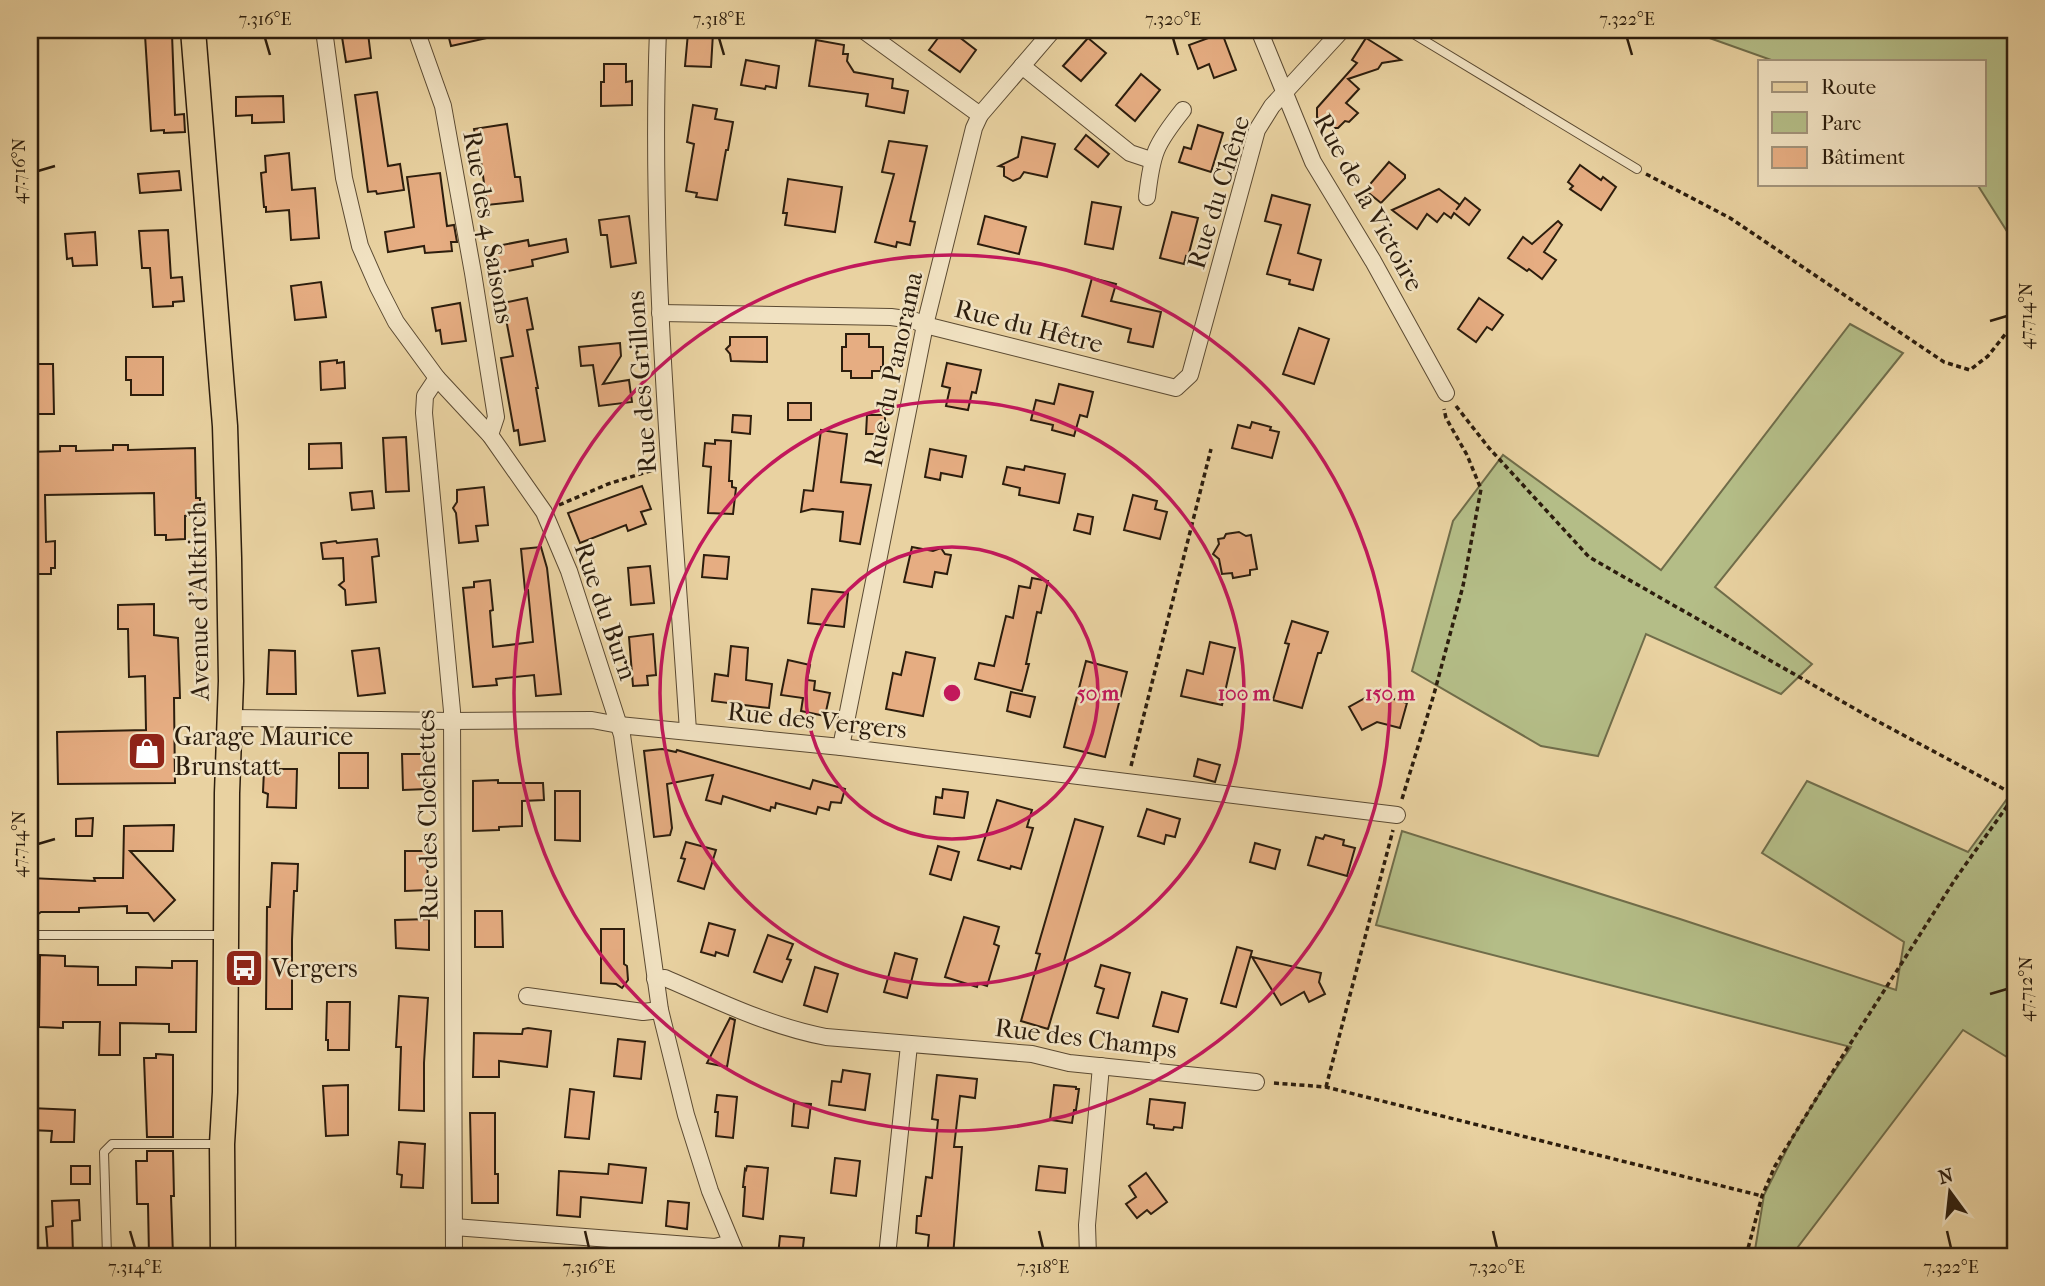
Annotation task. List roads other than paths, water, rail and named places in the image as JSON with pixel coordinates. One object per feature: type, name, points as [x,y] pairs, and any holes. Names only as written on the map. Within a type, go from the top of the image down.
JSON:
[{"type":"main road","name":"Avenue d'Altkirch","points":[[193,30],[225,426],[231,625],[222,1144],[223,1256]]},
{"type":"street","name":"Rue du Burn","points":[[324,30],[344,178],[360,246],[378,287],[396,322],[438,378],[490,435],[544,512],[569,571],[622,735],[660,1010],[690,1128],[710,1191],[734,1250]]},
{"type":"street","name":"Rue des 4 Saisons","points":[[416,30],[443,106],[496,417],[490,435]]},
{"type":"street","name":"Rue des Grillons","points":[[658,30],[655,110],[660,313],[688,731]]},
{"type":"street","points":[[863,30],[980,115]]},
{"type":"street","name":"Rue du Panorama","points":[[841,747],[925,325],[974,128],[980,115],[1053,30]]},
{"type":"street","name":"Rue de la Victoire","points":[[1259,30],[1313,162],[1373,261],[1446,393]]},
{"type":"street","name":"Rue du Chêne","points":[[1176,388],[1190,375],[1257,130],[1272,106],[1342,30]]},
{"type":"street","points":[[1021,66],[1130,153],[1151,160]]},
{"type":"street","points":[[1147,197],[1151,160],[1160,138],[1183,110]]},
{"type":"street","name":"Rue du Hêtre","points":[[660,313],[891,317],[913,320],[1176,388]]},
{"type":"street","name":"Rue des Clochettes","points":[[438,378],[425,396],[424,413],[451,721],[454,1256]]},
{"type":"street","name":"Rue des Vergers","points":[[229,718],[592,720],[841,747],[1397,815]]},
{"type":"street","name":"Rue des Champs","points":[[655,979],[665,978],[748,1014],[798,1032],[826,1037],[1032,1054],[1069,1063],[1256,1082]]},
{"type":"street","points":[[527,996],[643,1012],[660,1010]]},
{"type":"street","points":[[887,1256],[909,1045]]},
{"type":"street","points":[[1088,1256],[1087,1225],[1101,1066]]},
{"type":"street","points":[[454,1227],[734,1250]]},
{"type":"lane","points":[[1406,30],[1637,169]]},
{"type":"lane","points":[[30,935],[225,935]]},
{"type":"lane","points":[[107,1256],[104,1152],[112,1143],[222,1144]]},
{"type":"place","name":"Garage Maurice Brunstatt","points":[[147,751]]},
{"type":"place","name":"Vergers","points":[[244,968]]}]
